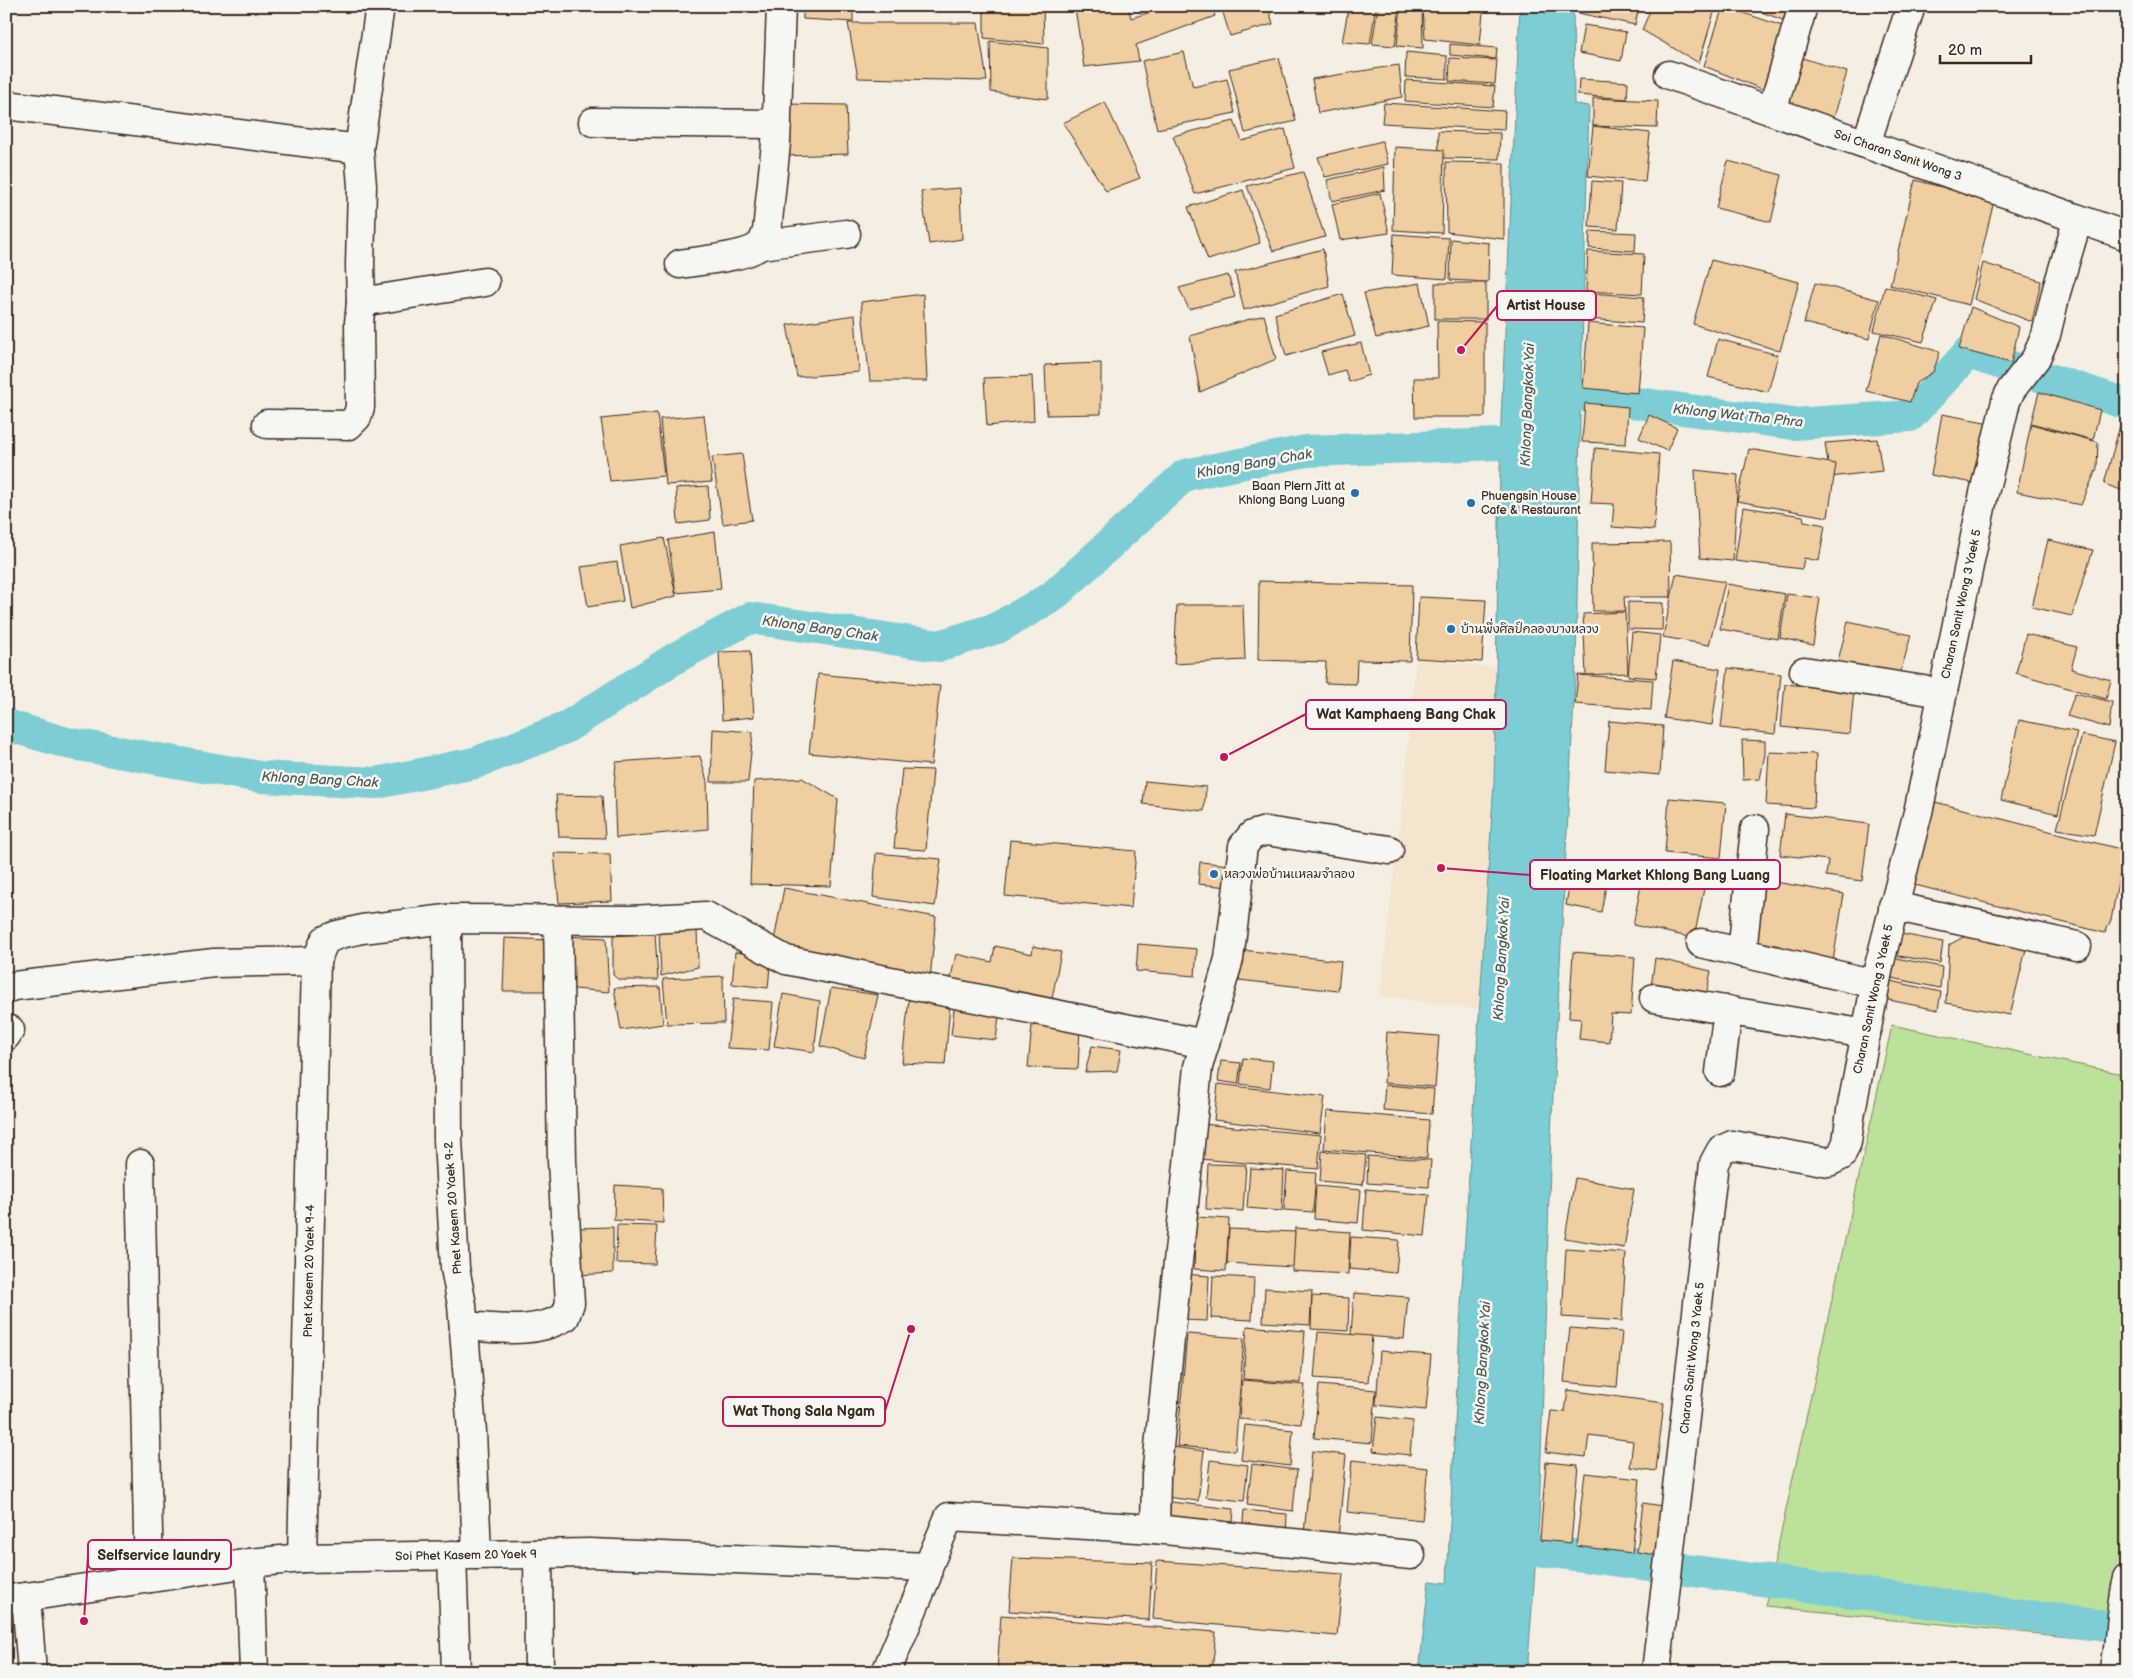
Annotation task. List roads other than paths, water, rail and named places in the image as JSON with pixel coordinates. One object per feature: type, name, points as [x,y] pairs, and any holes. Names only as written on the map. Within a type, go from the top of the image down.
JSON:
[{"type":"street","points":[[267,424],[348,425],[357,417],[360,407],[359,323],[361,302],[362,186],[359,148],[380,6]]},
{"type":"street","points":[[761,245],[767,231],[777,124],[781,6]]},
{"type":"street","points":[[1772,111],[1803,6]]},
{"type":"street","points":[[1866,144],[1911,6]]},
{"type":"street","name":"Soi Charan Sanit Wong 3","points":[[1669,75],[2127,236]]},
{"type":"street","points":[[6,105],[359,148]]},
{"type":"street","points":[[594,122],[777,124]]},
{"type":"street","name":"Charan Sanit Wong 3 Yaek 5","points":[[1656,1672],[1714,1163],[1721,1150],[1732,1145],[1829,1162],[1841,1156],[1847,1142],[1851,1111],[1876,984],[1893,906],[1919,808],[1984,493],[2006,401],[2011,390],[2036,358],[2046,334],[2078,219]]},
{"type":"street","points":[[680,264],[738,254],[761,245],[846,234]]},
{"type":"street","points":[[361,302],[485,282]]},
{"type":"street","points":[[1804,671],[1942,693]]},
{"type":"street","points":[[1742,953],[1755,829]]},
{"type":"street","points":[[1155,1529],[1156,1476],[1198,1067],[1228,959],[1243,846],[1252,835],[1266,831],[1389,850]]},
{"type":"street","points":[[1893,906],[2077,946]]},
{"type":"street","points":[[6,989],[14,986],[214,963],[316,972],[324,940],[337,934],[362,929],[447,920],[631,920],[706,916],[786,960],[1204,1044]]},
{"type":"street","name":"Phet Kasem 20 Yaek 9-2","points":[[447,920],[448,1140],[455,1268],[464,1326],[465,1555],[456,1672]]},
{"type":"street","points":[[464,1326],[534,1329],[551,1325],[566,1317],[570,1303],[562,1161],[558,920]]},
{"type":"street","points":[[1701,943],[1876,984]]},
{"type":"street","name":"Phet Kasem 20 Yaek 9-4","points":[[302,1558],[316,972]]},
{"type":"street","points":[[1654,998],[1866,1034]]},
{"type":"street","points":[[1720,1072],[1728,1010]]},
{"type":"street","points":[[140,1164],[149,1578]]},
{"type":"street","points":[[886,1672],[927,1576],[928,1567],[949,1517],[1155,1529],[1411,1555]]},
{"type":"street","name":"Soi Phet Kasem 20 Yaek 9","points":[[16,1598],[250,1563],[302,1558],[590,1553],[928,1567]]},
{"type":"street","points":[[538,1554],[539,1672]]},
{"type":"street","points":[[250,1563],[254,1672]]},
{"type":"street","points":[[2116,1660],[2124,1589]]},
{"type":"street","points":[[16,1598],[32,1672]]},
{"type":"water","name":"Khlong Bangkok Yai","points":[[1520,6],[1573,6],[1574,104],[1589,106],[1580,418],[1576,662],[1551,1134],[1539,1518],[1527,1672],[1419,1672],[1429,1581],[1447,1583],[1462,1286],[1494,781],[1501,421]]},
{"type":"waterway","name":"Khlong Wat Tha Phra","points":[[1535,389],[1793,424],[1910,416],[1968,353],[2127,404]]},
{"type":"waterway","name":"Khlong Bang Chak","points":[[6,725],[67,743],[260,777],[376,783],[475,763],[565,728],[677,657],[750,618],[939,646],[997,628],[1052,597],[1185,475],[1306,451],[1527,443]]},
{"type":"waterway","points":[[1492,1544],[2127,1629]]},
{"type":"place","name":"Artist House","points":[[1461,350]]},
{"type":"place","name":"Baan Plern Jitt at Khlong Bang Luang","points":[[1355,493]]},
{"type":"place","name":"Phuengsin House Cafe & Restaurant","points":[[1471,503]]},
{"type":"place","name":"บ้านพึ่งศิลป์คลองบางหลวง","points":[[1451,629]]},
{"type":"place","name":"Wat Kamphaeng Bang Chak","points":[[1224,757]]},
{"type":"place","name":"Floating Market Khlong Bang Luang","points":[[1441,868]]},
{"type":"place","name":"หลวงพ่อบ้านแหลมจำลอง","points":[[1214,874]]},
{"type":"place","name":"Wat Thong Sala Ngam","points":[[911,1329]]},
{"type":"place","name":"Selfservice laundry","points":[[84,1621]]}]
